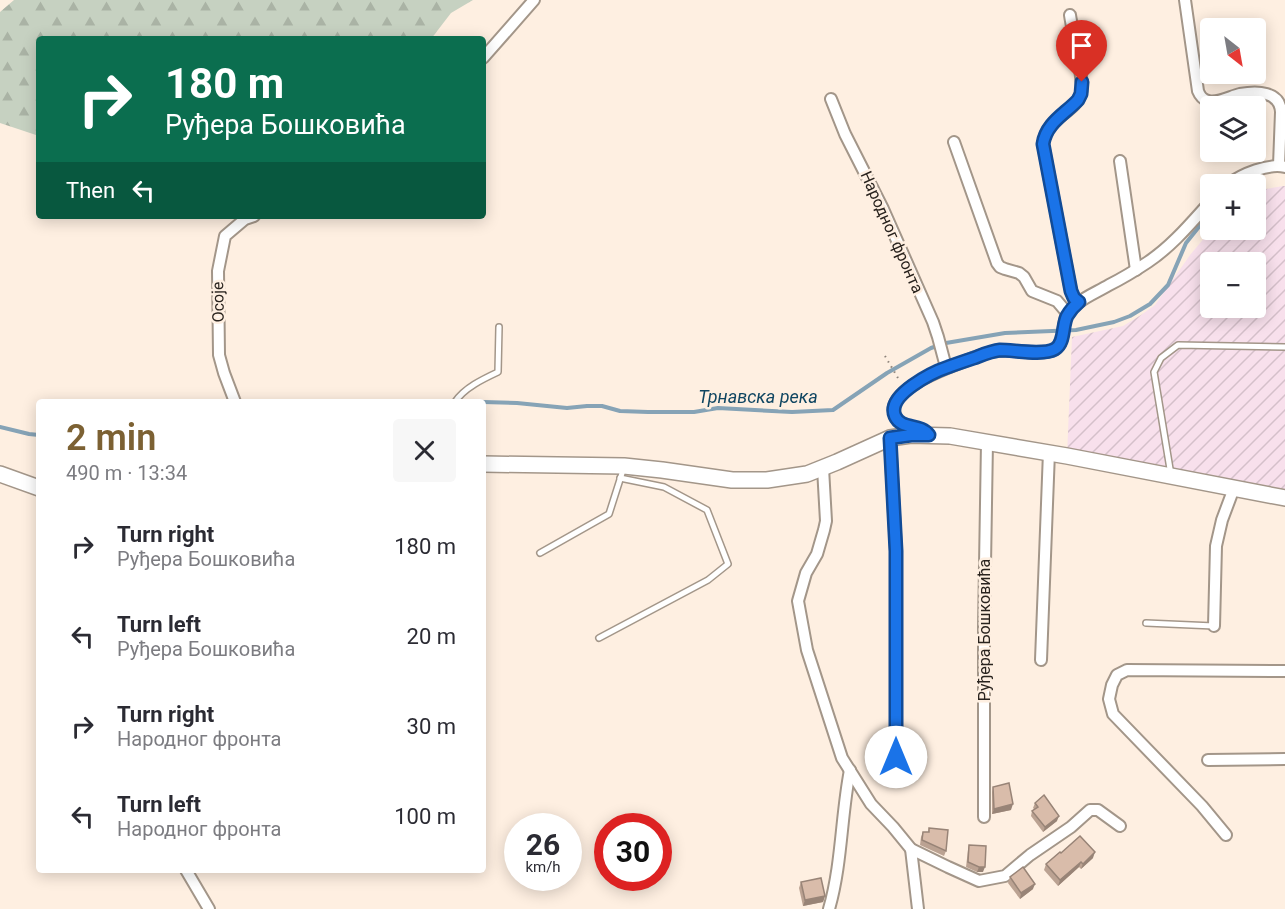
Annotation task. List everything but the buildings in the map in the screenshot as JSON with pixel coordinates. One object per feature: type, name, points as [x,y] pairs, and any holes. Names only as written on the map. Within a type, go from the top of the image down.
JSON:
[{"type":"main road","points":[[486,464],[622,472],[646,468],[744,481],[767,480],[796,476],[822,468],[890,438],[929,435],[987,442],[1285,498]]},
{"type":"main road","points":[[0,474],[36,487]]},
{"type":"street","points":[[486,55],[534,0]]},
{"type":"street","points":[[1185,0],[1200,96],[1204,100],[1213,102],[1242,94],[1257,93],[1269,94],[1280,102],[1282,166],[1247,174]]},
{"type":"street","points":[[1070,15],[1082,82],[1081,94],[1074,104],[1050,125],[1043,144],[1071,291],[1079,302]]},
{"type":"street","name":"Народног фронта","points":[[831,99],[845,134],[883,209],[938,337],[946,368]]},
{"type":"street","points":[[954,142],[997,263],[1000,267],[1020,273],[1032,291],[1057,301],[1066,318]]},
{"type":"street","points":[[1120,161],[1136,270]]},
{"type":"street","points":[[929,435],[920,428],[904,425],[897,419],[894,410],[904,392],[946,368],[990,352],[1000,350],[1032,352],[1056,349],[1060,345],[1066,318],[1079,302],[1150,261],[1172,243],[1200,213]]},
{"type":"street","name":"Осоје","points":[[234,399],[219,355],[218,271],[225,236],[245,219]]},
{"type":"street","points":[[890,438],[896,551],[896,757]]},
{"type":"street","name":"Руђера Бошковића","points":[[984,817],[987,442]]},
{"type":"street","points":[[1041,660],[1049,453]]},
{"type":"street","points":[[822,468],[826,521],[817,554],[806,573],[798,601],[807,650],[842,758],[871,804],[911,849],[980,880],[1005,876],[1090,810],[1098,810],[1120,826]]},
{"type":"street","points":[[1214,626],[1216,546],[1222,520],[1234,488]]},
{"type":"street","points":[[1226,836],[1202,806],[1113,714],[1109,699],[1112,685],[1117,675],[1127,670],[1285,671]]},
{"type":"street","points":[[1208,760],[1285,759]]},
{"type":"street","points":[[829,909],[835,888],[849,770]]},
{"type":"street","points":[[911,849],[918,909]]},
{"type":"street","points":[[188,873],[209,909]]},
{"type":"lane","points":[[457,399],[480,381],[498,372],[499,327]]},
{"type":"lane","points":[[1172,476],[1154,372],[1161,358],[1178,345],[1285,347]]},
{"type":"lane","points":[[540,553],[609,514],[622,472],[664,487],[706,510],[728,564],[708,580],[599,638]]},
{"type":"lane","points":[[1146,623],[1214,626]]},
{"type":"path","points":[[885,356],[897,376]]},
{"type":"shaded area","points":[[1285,186],[1285,498],[1067,456],[1072,337],[1123,326],[1141,315],[1155,305],[1203,240],[1266,240],[1266,189]]},
{"type":"green space","points":[[14,0],[473,0],[451,13],[433,36],[36,36],[36,135],[0,123],[0,12]]},
{"type":"waterway","name":"Трнавска река","points":[[486,402],[567,408],[602,406],[620,411],[648,412],[694,412],[718,408],[792,412],[833,410],[887,373],[931,348],[946,343],[1005,333],[1076,330],[1130,316],[1150,304],[1168,285],[1186,243],[1200,226]]},
{"type":"waterway","name":"Трнавска река","points":[[0,427],[36,435]]},
{"type":"route","points":[[896,757],[896,551],[890,438],[929,435],[920,428],[904,425],[897,419],[894,410],[904,392],[946,368],[990,352],[1000,350],[1050,351],[1060,345],[1066,317],[1079,302],[1071,291],[1043,144],[1050,125],[1078,100],[1082,82]]}]
